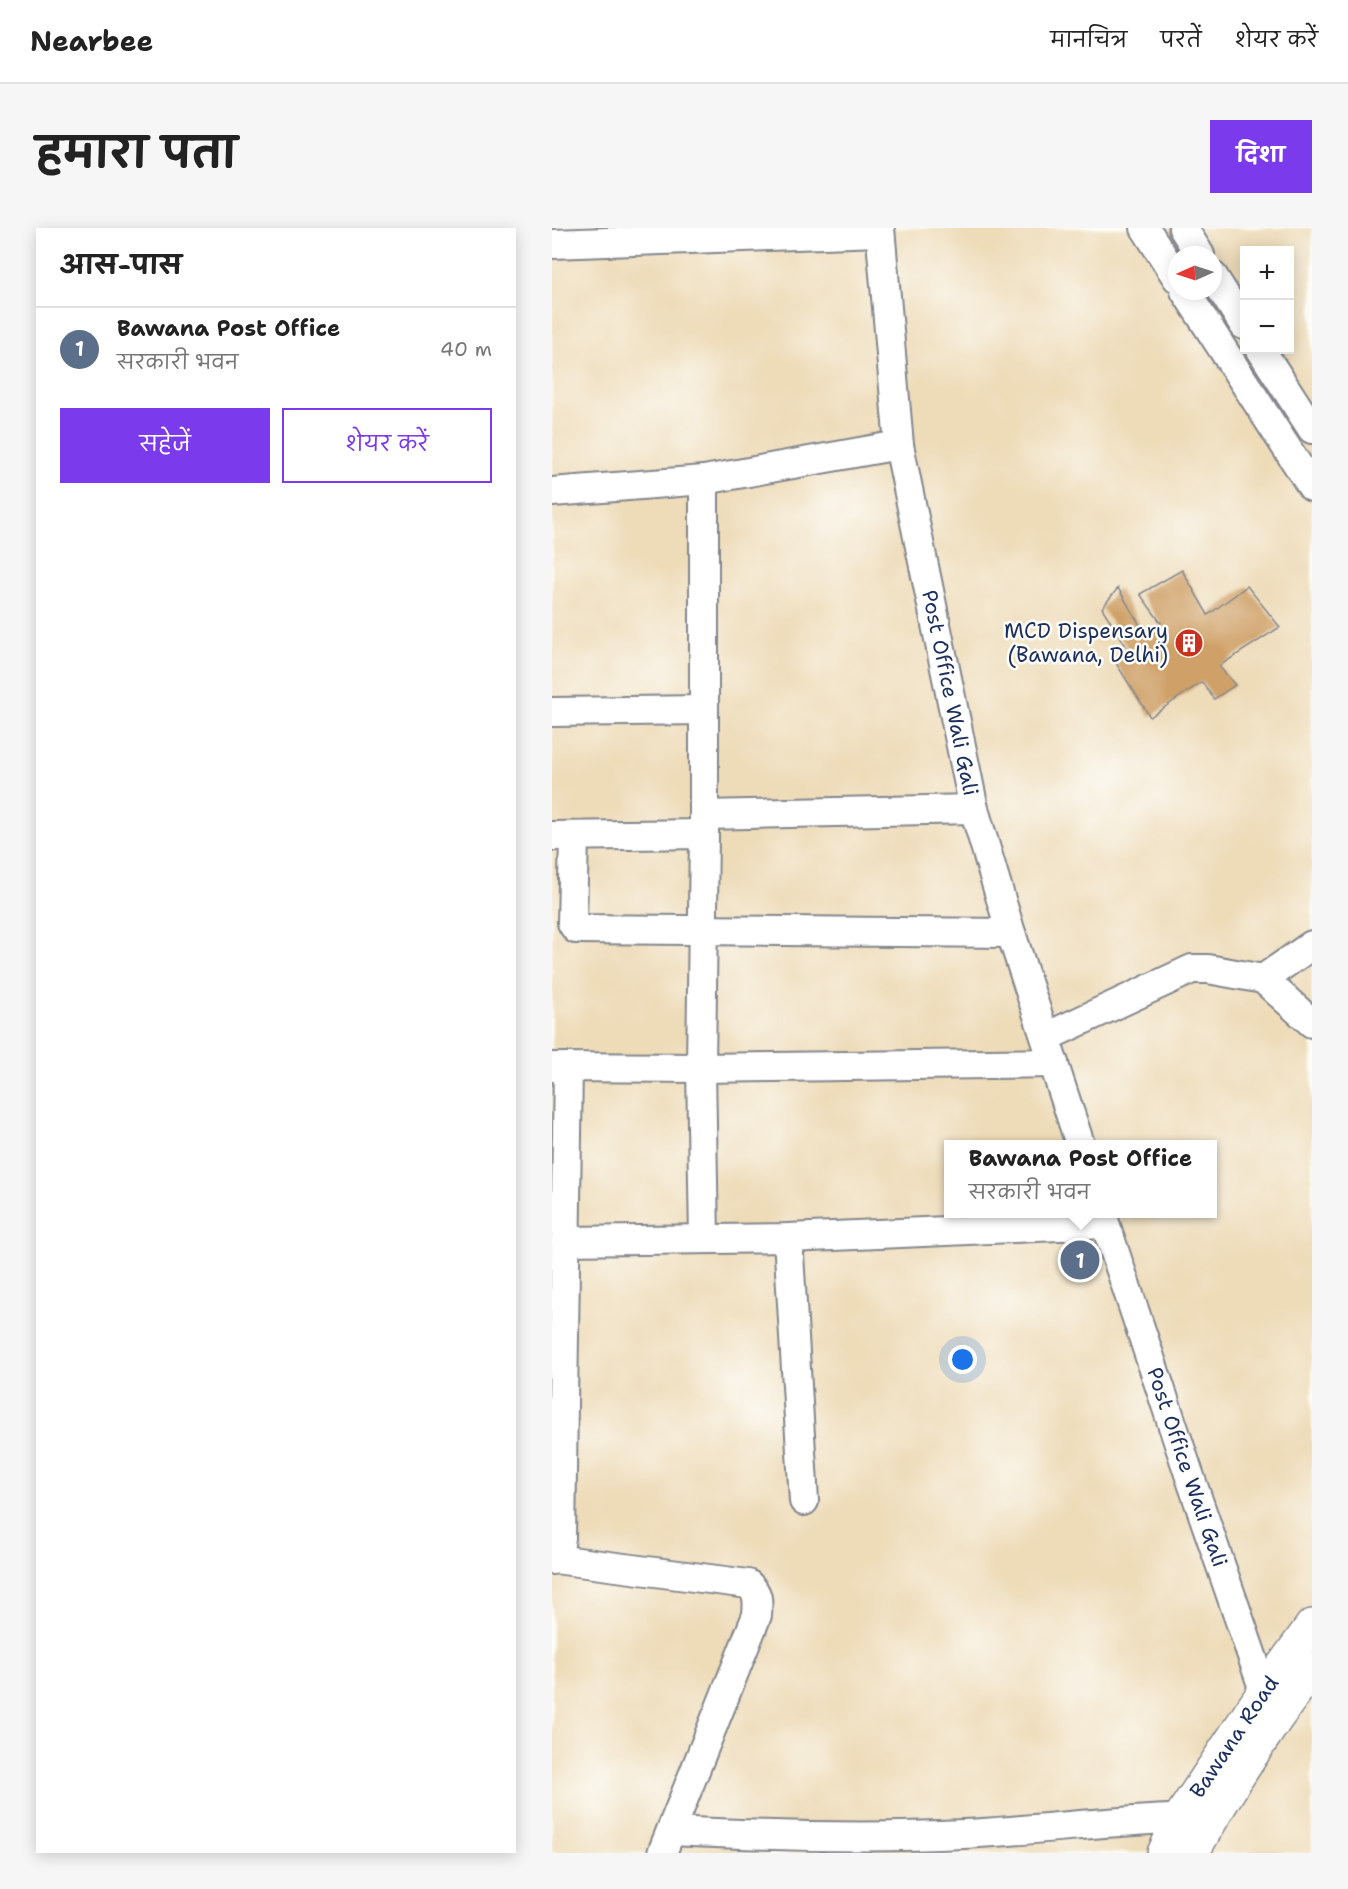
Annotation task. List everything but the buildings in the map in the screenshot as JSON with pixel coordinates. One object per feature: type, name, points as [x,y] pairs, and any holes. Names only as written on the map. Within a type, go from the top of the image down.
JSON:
[{"type":"main road","name":"Bawana Road","points":[[1269,1707],[1312,1626]]},
{"type":"main road","points":[[1192,1853],[1196,1818],[1269,1707],[1312,1669]]},
{"type":"main road","name":"Bawana Road","points":[[1164,1853],[1196,1818]]},
{"type":"street","points":[[1145,228],[1168,264]]},
{"type":"street","points":[[1183,228],[1194,246]]},
{"type":"street","points":[[552,244],[616,235],[880,230]]},
{"type":"street","name":"Post Office Wali Gali","points":[[880,230],[899,445],[974,809],[1011,933],[1079,1140]]},
{"type":"street","points":[[1222,290],[1240,317]]},
{"type":"street","points":[[1191,300],[1312,487]]},
{"type":"street","points":[[1264,354],[1312,429]]},
{"type":"street","points":[[552,492],[704,480],[899,445]]},
{"type":"street","points":[[704,480],[701,1068],[704,1239]]},
{"type":"street","points":[[552,712],[703,710]]},
{"type":"street","points":[[974,809],[704,824],[563,836],[572,923],[576,929],[1011,933]]},
{"type":"street","points":[[1263,979],[1312,945]]},
{"type":"street","points":[[1196,1818],[963,1834],[667,1842],[757,1615],[758,1600],[755,1590],[748,1584],[553,1559],[561,1538],[565,1241],[560,1067],[701,1068],[1050,1050],[1192,969],[1208,969],[1263,979],[1312,1023]]},
{"type":"street","points":[[565,1241],[788,1238],[1103,1219]]},
{"type":"street","name":"Post Office Wali Gali","points":[[1103,1219],[1269,1707]]},
{"type":"street","points":[[788,1238],[804,1501]]},
{"type":"place","name":"MCD Dispensary (Bawana, Delhi)","points":[[1189,643]]},
{"type":"place","name":"Bawana Post Office","points":[[1080,1260]]}]
